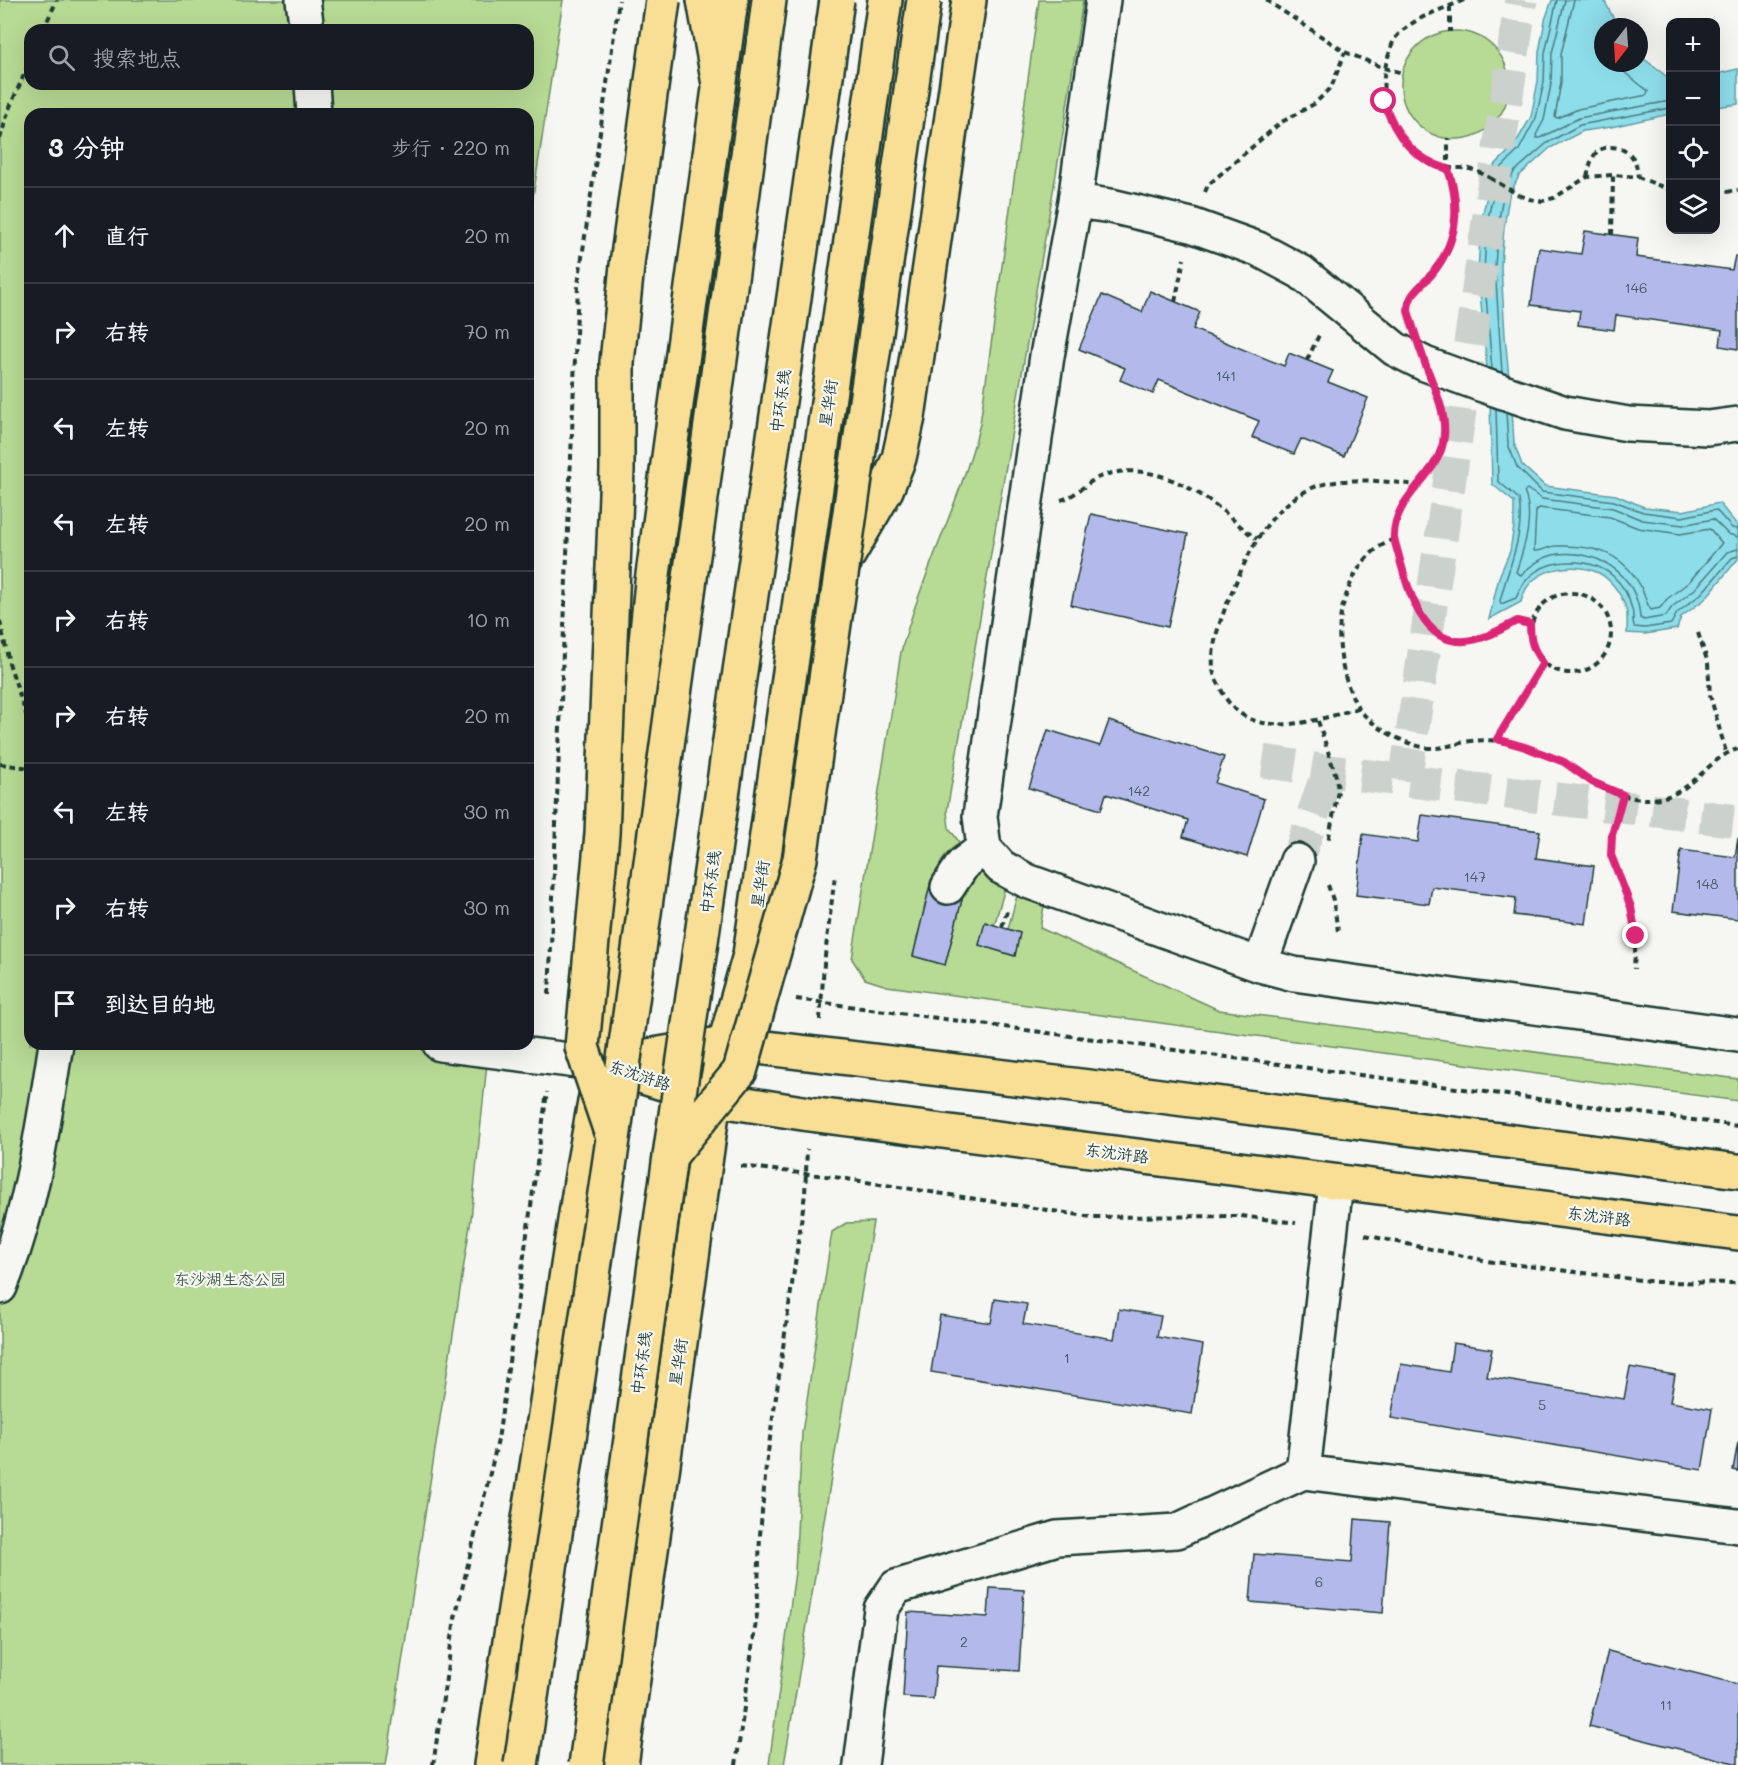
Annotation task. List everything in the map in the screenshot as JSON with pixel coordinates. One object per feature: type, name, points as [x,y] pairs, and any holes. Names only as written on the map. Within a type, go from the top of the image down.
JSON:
[{"type":"main road","points":[[613,1139],[582,1047],[602,834],[616,470],[617,362],[628,256],[663,0]]},
{"type":"main road","points":[[704,0],[719,84]]},
{"type":"main road","points":[[491,1765],[584,1162],[602,1064],[652,582],[731,0]]},
{"type":"main road","points":[[521,1765],[613,1139],[769,0]]},
{"type":"main road","name":"中环东线","points":[[586,1765],[670,1156],[837,0]]},
{"type":"main road","name":"星华街","points":[[621,1765],[714,1100],[725,1043],[750,955],[885,0]]},
{"type":"main road","points":[[670,1156],[740,1071],[800,859],[924,0]]},
{"type":"main road","points":[[794,647],[886,490],[899,458],[908,417],[969,0]]},
{"type":"main road","name":"东沈浒路","points":[[602,1064],[725,1043],[867,1062],[1122,1091],[1738,1171]]},
{"type":"main road","name":"东沈浒路","points":[[602,1064],[714,1100],[1336,1183],[1738,1233]]},
{"type":"street","points":[[303,0],[306,24]]},
{"type":"street","points":[[1103,0],[1075,201],[1047,356],[980,816],[984,848],[1001,867],[1027,881],[1260,965],[1294,974],[1738,1035]]},
{"type":"street","points":[[312,90],[314,108]]},
{"type":"street","points":[[1075,201],[1111,206],[1191,225],[1258,249],[1301,272],[1395,349],[1425,364],[1565,413],[1628,424],[1708,428],[1738,424]]},
{"type":"street","points":[[948,887],[963,864],[984,848]]},
{"type":"street","points":[[1260,965],[1297,861]]},
{"type":"street","points":[[0,1287],[23,1218],[38,1156],[55,1050]]},
{"type":"street","points":[[496,1050],[602,1064]]},
{"type":"street","points":[[1303,1472],[1336,1183]]},
{"type":"street","points":[[861,1765],[882,1609],[896,1587],[1057,1538],[1177,1531],[1303,1472],[1738,1526]]},
{"type":"path","points":[[46,24],[57,0]]},
{"type":"path","points":[[549,999],[578,285],[618,0]]},
{"type":"path","points":[[1266,0],[1345,52],[1403,73]]},
{"type":"path","points":[[1464,0],[1421,17],[1394,39],[1384,68],[1384,101],[1389,118],[1402,139],[1432,165],[1448,169],[1461,168],[1478,171],[1529,199],[1542,201],[1554,198],[1587,177],[1613,175],[1638,177],[1666,188]]},
{"type":"path","points":[[1450,7],[1450,32]]},
{"type":"path","points":[[1175,302],[1191,225],[1208,185],[1281,123],[1314,104],[1330,88],[1345,52]]},
{"type":"path","points":[[0,139],[9,109],[24,75]]},
{"type":"path","points":[[1448,138],[1448,169],[1454,187],[1453,233],[1448,252],[1431,275],[1412,293],[1408,301],[1408,311],[1440,403],[1444,426],[1443,443],[1437,459],[1416,485],[1397,515],[1393,530],[1394,539],[1419,611],[1429,628],[1441,637],[1454,641],[1467,641],[1492,634],[1517,621],[1530,624]]},
{"type":"path","points":[[1587,177],[1593,156],[1604,148],[1614,147],[1625,151],[1633,159],[1638,177]]},
{"type":"path","points":[[1612,235],[1613,175]]},
{"type":"path","points":[[1720,193],[1738,190]]},
{"type":"path","points":[[1057,501],[1065,499],[1103,475],[1124,470],[1150,472],[1197,492],[1257,539]]},
{"type":"path","points":[[1358,708],[1318,721],[1287,724],[1261,723],[1242,716],[1226,700],[1212,669],[1216,639],[1225,608],[1242,567],[1257,539],[1271,519],[1290,501],[1314,487],[1364,480],[1416,485]]},
{"type":"path","points":[[1394,539],[1381,544],[1365,559],[1347,591],[1341,615],[1340,650],[1348,685],[1358,708],[1388,733],[1423,747],[1441,748],[1470,741],[1497,739],[1564,762],[1592,782],[1623,795],[1648,799],[1668,797],[1692,784],[1726,752],[1738,748]]},
{"type":"path","points":[[1570,592],[1584,595],[1596,602],[1610,621],[1611,636],[1608,649],[1596,666],[1583,672],[1563,673],[1543,663],[1534,652],[1530,639],[1530,624],[1545,601],[1558,594],[1570,592]]},
{"type":"path","points":[[0,621],[9,663],[24,708]]},
{"type":"path","points":[[1698,633],[1708,663],[1710,695],[1726,752]]},
{"type":"path","points":[[1497,739],[1543,663]]},
{"type":"path","points":[[1318,721],[1336,776],[1338,791],[1327,846]]},
{"type":"path","points":[[0,764],[24,767]]},
{"type":"path","points":[[1623,795],[1612,835],[1611,855],[1631,907],[1636,936],[1634,969]]},
{"type":"path","points":[[817,1054],[824,964],[836,870]]},
{"type":"path","points":[[1327,882],[1333,900],[1338,931]]},
{"type":"path","points":[[549,988],[609,996]]},
{"type":"path","points":[[741,993],[1738,1126]]},
{"type":"path","points":[[433,1765],[454,1618],[498,1440],[552,1056]]},
{"type":"path","points":[[736,1765],[757,1614],[760,1535],[766,1466],[805,1194],[809,1114]]},
{"type":"path","points":[[705,1162],[806,1173],[1092,1218],[1241,1216],[1330,1228],[1486,1261],[1657,1282],[1738,1284]]},
{"type":"green space","name":"东沙湖生态公园","points":[[0,0],[563,0],[534,191],[534,108],[24,108],[24,1050],[488,1050],[471,1219],[386,1765],[0,1765]]},
{"type":"green space","points":[[1039,0],[1083,0],[1063,133],[947,811],[949,828],[959,842],[944,857],[931,881],[913,956],[945,965],[964,892],[979,871],[991,881],[1005,888],[994,926],[985,923],[979,945],[1014,956],[1020,933],[1008,929],[1018,892],[1045,901],[1040,928],[1219,1010],[1738,1079],[1738,1101],[887,986],[865,979],[852,959],[901,652],[919,594],[962,482],[980,424]]},
{"type":"green space","points":[[1455,31],[1476,35],[1493,47],[1505,64],[1509,85],[1505,106],[1493,123],[1476,135],[1455,139],[1434,135],[1417,123],[1405,106],[1401,85],[1405,64],[1417,47],[1434,35]]},
{"type":"green space","points":[[873,1222],[784,1765],[769,1765],[795,1572],[802,1433],[832,1232],[846,1223]]},
{"type":"water","points":[[1552,0],[1604,0],[1613,18],[1594,18],[1594,72],[1648,72],[1648,62],[1666,76],[1666,115],[1583,131],[1550,148],[1519,176],[1509,196],[1501,266],[1514,443],[1522,465],[1545,486],[1616,495],[1644,507],[1683,511],[1719,503],[1738,526],[1738,559],[1705,599],[1681,617],[1677,629],[1645,634],[1627,633],[1626,609],[1614,586],[1600,573],[1576,567],[1557,569],[1539,576],[1526,589],[1521,602],[1489,619],[1499,577],[1510,551],[1514,526],[1514,502],[1492,484],[1490,401],[1478,271],[1481,221],[1494,166],[1514,146],[1531,117],[1545,20]]},
{"type":"water","points":[[1738,69],[1738,104],[1720,106],[1720,73]]},
{"type":"building","points":[[1585,231],[1638,238],[1636,257],[1732,270],[1735,256],[1738,256],[1738,349],[1720,346],[1722,330],[1616,315],[1614,330],[1578,325],[1580,311],[1531,305],[1539,248],[1581,254]]},
{"type":"building","points":[[1150,291],[1200,312],[1193,329],[1284,366],[1289,353],[1333,371],[1328,382],[1368,398],[1344,456],[1301,439],[1294,454],[1252,437],[1259,421],[1159,380],[1153,394],[1120,380],[1125,368],[1079,349],[1102,295],[1142,312]]},
{"type":"building","points":[[1091,514],[1188,534],[1168,627],[1071,605]]},
{"type":"building","points":[[1109,721],[1224,757],[1215,783],[1264,799],[1247,857],[1183,837],[1188,820],[1106,794],[1101,810],[1029,788],[1048,730],[1100,746]]},
{"type":"building","points":[[1422,815],[1540,831],[1536,858],[1594,866],[1586,924],[1514,915],[1516,898],[1432,887],[1429,904],[1356,895],[1363,834],[1418,842]]},
{"type":"building","points":[[1738,838],[1738,919],[1673,911],[1681,850],[1735,857]]},
{"type":"building","points":[[931,881],[964,892],[945,965],[913,956]]},
{"type":"building","points":[[985,922],[1020,933],[1015,956],[979,945]]},
{"type":"building","points":[[995,1299],[1027,1304],[1023,1324],[1114,1339],[1119,1309],[1161,1316],[1157,1337],[1203,1345],[1192,1414],[931,1372],[940,1315],[991,1323]]},
{"type":"building","points":[[1453,1343],[1492,1349],[1487,1377],[1624,1399],[1630,1367],[1675,1375],[1670,1402],[1712,1409],[1702,1470],[1391,1418],[1401,1364],[1449,1372]]},
{"type":"building","points":[[1738,1442],[1738,1471],[1733,1470]]},
{"type":"building","points":[[1355,1519],[1390,1522],[1383,1613],[1250,1602],[1254,1554],[1352,1562]]},
{"type":"building","points":[[990,1588],[1024,1590],[1019,1671],[936,1666],[933,1699],[903,1697],[908,1612],[988,1617]]},
{"type":"building","points":[[1608,1651],[1738,1684],[1738,1764],[1589,1726]]},
{"type":"tunnel","points":[[1405,781],[1521,0]]},
{"type":"tunnel","points":[[1263,761],[1738,821]]},
{"type":"tunnel","points":[[1297,861],[1328,771]]},
{"type":"route","points":[[1384,101],[1389,118],[1402,139],[1432,165],[1448,169],[1454,187],[1455,214],[1448,252],[1431,275],[1412,293],[1408,301],[1408,311],[1440,403],[1444,426],[1443,443],[1437,459],[1416,485],[1397,515],[1393,530],[1394,539],[1419,611],[1429,628],[1441,637],[1454,641],[1467,641],[1492,634],[1517,621],[1530,624],[1530,639],[1534,652],[1543,663],[1497,739],[1564,762],[1592,782],[1623,795],[1612,835],[1611,855],[1631,907],[1636,936]]}]
